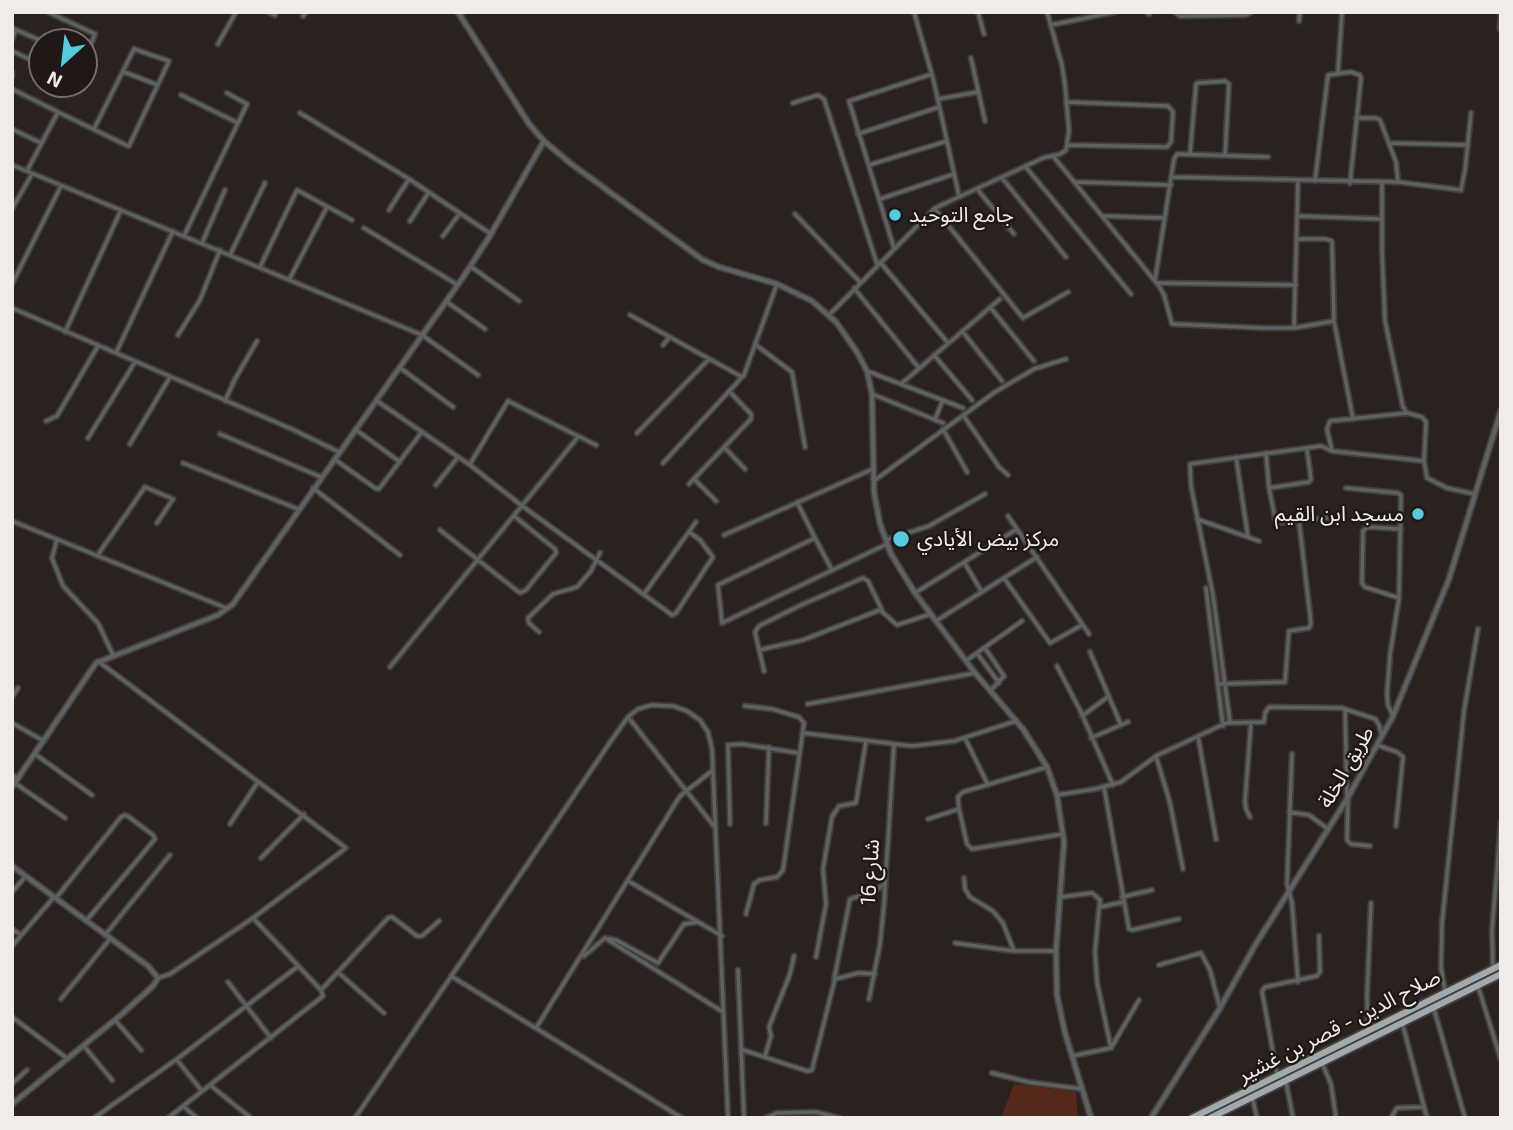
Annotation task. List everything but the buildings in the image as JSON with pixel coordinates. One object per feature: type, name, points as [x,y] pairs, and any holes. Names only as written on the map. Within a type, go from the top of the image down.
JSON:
[{"type":"highway","name":"صلاح الدين - قصر بن غشير","points":[[1192,1118],[1445,991],[1476,981],[1501,965]]},
{"type":"highway","points":[[1210,1118],[1433,1006],[1476,981],[1501,974]]},
{"type":"street","points":[[47,12],[83,28]]},
{"type":"street","points":[[218,44],[236,12]]},
{"type":"street","points":[[269,12],[275,15]]},
{"type":"street","points":[[457,12],[515,105],[544,141],[570,163],[691,253],[719,267],[777,284],[811,301],[829,315],[846,334],[867,371],[872,394],[873,481],[880,524],[886,542],[901,573],[915,593],[975,673],[1023,729],[1046,767],[1057,795],[1063,834],[1056,951],[1057,995],[1091,1116]]},
{"type":"street","points":[[914,12],[932,74],[960,196]]},
{"type":"street","points":[[978,12],[984,34]]},
{"type":"street","points":[[829,315],[935,208],[1025,166],[1063,153],[1069,145],[1062,65],[1047,12]]},
{"type":"street","points":[[1051,25],[1115,12]]},
{"type":"street","points":[[1175,12],[1180,16],[1246,15],[1251,12]]},
{"type":"street","points":[[1299,22],[1300,12]]},
{"type":"street","points":[[1338,72],[1342,12]]},
{"type":"street","points":[[1500,29],[1501,13]]},
{"type":"street","points":[[12,39],[14,29]]},
{"type":"street","points":[[12,89],[94,130],[129,146],[169,63],[168,60],[134,49],[94,130]]},
{"type":"street","points":[[12,51],[28,58]]},
{"type":"street","points":[[971,58],[985,121]]},
{"type":"street","points":[[123,72],[158,85]]},
{"type":"street","points":[[1315,181],[1328,76],[1338,72],[1355,72],[1361,76],[1350,183]]},
{"type":"street","points":[[894,248],[849,103],[851,100],[932,74]]},
{"type":"street","points":[[1190,154],[1196,84],[1225,81],[1229,84],[1225,155]]},
{"type":"street","points":[[938,99],[978,92]]},
{"type":"street","points":[[184,236],[247,104],[226,93]]},
{"type":"street","points":[[181,95],[237,123]]},
{"type":"street","points":[[793,103],[818,95],[824,99],[879,263],[948,343]]},
{"type":"street","points":[[1066,102],[1168,106],[1173,112],[1171,142],[1167,147],[1069,145]]},
{"type":"street","points":[[858,134],[939,107]]},
{"type":"street","points":[[12,209],[58,112]]},
{"type":"street","points":[[300,113],[409,179],[491,234]]},
{"type":"street","points":[[1172,177],[1398,182],[1461,190],[1471,113]]},
{"type":"street","points":[[1356,118],[1380,120],[1396,162],[1398,182]]},
{"type":"street","points":[[12,129],[41,143]]},
{"type":"street","points":[[15,783],[92,667],[99,661],[228,609],[447,302],[491,234],[544,141]]},
{"type":"street","points":[[869,166],[947,142]]},
{"type":"street","points":[[1389,143],[1468,145]]},
{"type":"street","points":[[1156,282],[1176,156],[1190,154],[1268,157]]},
{"type":"street","points":[[1053,156],[1156,282],[1164,295],[1172,324],[1294,328],[1334,321]]},
{"type":"street","points":[[12,164],[422,335],[478,375]]},
{"type":"street","points":[[1025,166],[1131,294]]},
{"type":"street","points":[[879,200],[954,174]]},
{"type":"street","points":[[1002,178],[1066,257]]},
{"type":"street","points":[[389,210],[409,179]]},
{"type":"street","points":[[1294,328],[1298,180]]},
{"type":"street","points":[[1074,181],[1171,186]]},
{"type":"street","points":[[230,255],[265,183]]},
{"type":"street","points":[[1382,183],[1385,321],[1403,407],[1407,413]]},
{"type":"street","points":[[12,284],[61,186]]},
{"type":"street","points":[[977,189],[1014,234]]},
{"type":"street","points":[[202,243],[225,190]]},
{"type":"street","points":[[260,267],[296,191],[299,190],[352,220]]},
{"type":"street","points":[[410,221],[429,192]]},
{"type":"street","points":[[289,280],[327,206]]},
{"type":"street","points":[[935,208],[1023,318],[1069,292]]},
{"type":"street","points":[[65,332],[121,210]]},
{"type":"street","points":[[443,236],[460,213]]},
{"type":"street","points":[[795,214],[860,282]]},
{"type":"street","points":[[1103,216],[1165,218]]},
{"type":"street","points":[[1297,216],[1382,219]]},
{"type":"street","points":[[364,228],[458,285]]},
{"type":"street","points":[[116,354],[173,231]]},
{"type":"street","points":[[1297,239],[1332,241],[1334,321],[1353,419]]},
{"type":"street","points":[[178,335],[185,328],[191,312],[200,300],[220,250]]},
{"type":"street","points":[[470,266],[519,301]]},
{"type":"street","points":[[1156,282],[1296,285]]},
{"type":"street","points":[[663,463],[742,377],[777,284]]},
{"type":"street","points":[[855,288],[919,368]]},
{"type":"street","points":[[901,384],[1000,299]]},
{"type":"street","points":[[447,302],[485,329]]},
{"type":"street","points":[[990,307],[1034,361]]},
{"type":"street","points":[[12,308],[339,452]]},
{"type":"street","points":[[630,316],[742,377]]},
{"type":"street","points":[[962,331],[1002,381]]},
{"type":"street","points":[[663,345],[669,338]]},
{"type":"street","points":[[225,401],[234,379],[257,341]]},
{"type":"street","points":[[756,345],[792,372],[805,447]]},
{"type":"street","points":[[46,421],[57,416],[98,346]]},
{"type":"street","points":[[934,355],[972,400]]},
{"type":"street","points":[[873,481],[943,429],[1026,373],[1066,359]]},
{"type":"street","points":[[637,433],[708,360]]},
{"type":"street","points":[[88,438],[135,362]]},
{"type":"street","points":[[399,367],[453,407]]},
{"type":"street","points":[[867,371],[963,408]]},
{"type":"street","points":[[130,444],[170,377]]},
{"type":"street","points":[[690,484],[746,425],[752,415],[730,392]]},
{"type":"street","points":[[872,394],[943,423]]},
{"type":"street","points":[[375,400],[470,465],[670,614],[676,613],[713,557],[700,540],[689,533]]},
{"type":"street","points":[[935,419],[943,400]]},
{"type":"street","points":[[470,465],[508,401],[596,445]]},
{"type":"street","name":"طريق الخلة","points":[[1153,1118],[1254,947],[1347,798],[1393,716],[1449,579],[1501,410]]},
{"type":"street","points":[[1332,451],[1327,423],[1407,413],[1422,417],[1426,422],[1424,461],[1427,478],[1436,484],[1475,494]]},
{"type":"street","points":[[963,415],[999,467],[1009,475]]},
{"type":"street","points":[[355,429],[400,462]]},
{"type":"street","points":[[943,429],[967,472]]},
{"type":"street","points":[[334,459],[378,489],[421,433]]},
{"type":"street","points":[[220,434],[321,477]]},
{"type":"street","points":[[390,667],[578,437]]},
{"type":"street","points":[[1230,722],[1213,595],[1189,464],[1321,446],[1332,451],[1424,461]]},
{"type":"street","points":[[725,448],[745,468]]},
{"type":"street","points":[[1269,488],[1309,482],[1311,479],[1307,449]]},
{"type":"street","points":[[1265,453],[1274,520],[1279,523],[1327,518]]},
{"type":"street","points":[[436,485],[458,457]]},
{"type":"street","points":[[1236,457],[1248,537]]},
{"type":"street","points":[[183,463],[298,509]]},
{"type":"street","points":[[724,535],[873,469]]},
{"type":"street","points":[[694,479],[716,501]]},
{"type":"street","points":[[97,556],[145,487],[173,499],[157,523]]},
{"type":"street","points":[[313,488],[400,555]]},
{"type":"street","points":[[1346,488],[1401,493],[1399,598],[1387,694],[1393,716]]},
{"type":"street","points":[[815,538],[718,584],[722,623],[886,542],[936,523],[985,494]]},
{"type":"street","points":[[797,502],[832,570]]},
{"type":"street","points":[[440,530],[520,593],[526,590],[554,557],[555,549],[514,516]]},
{"type":"street","points":[[1008,516],[1089,634]]},
{"type":"street","points":[[1197,519],[1259,541]]},
{"type":"street","points":[[12,521],[228,609]]},
{"type":"street","points":[[1219,684],[1285,682],[1289,631],[1311,626],[1307,574],[1298,521]]},
{"type":"street","points":[[644,594],[696,522]]},
{"type":"street","points":[[1399,598],[1365,587],[1362,583],[1363,531],[1367,527],[1401,529]]},
{"type":"street","points":[[915,593],[1017,529]]},
{"type":"street","points":[[57,540],[52,558],[63,586],[99,623],[113,655]]},
{"type":"street","points":[[539,632],[529,623],[528,618],[554,594],[577,587],[600,553]]},
{"type":"street","points":[[936,621],[1037,557]]},
{"type":"street","points":[[964,562],[982,592]]},
{"type":"street","points":[[764,671],[755,632],[759,626],[853,581],[863,578],[868,581],[882,610],[897,625],[931,614]]},
{"type":"street","points":[[1004,578],[1050,643],[1082,624]]},
{"type":"street","points":[[1206,588],[1223,726]]},
{"type":"street","points":[[759,650],[803,640],[882,610]]},
{"type":"street","points":[[967,660],[1022,621]]},
{"type":"street","points":[[1445,991],[1441,967],[1442,923],[1464,712],[1478,629]]},
{"type":"street","points":[[984,648],[1004,676],[991,690]]},
{"type":"street","points":[[1090,652],[1121,725]]},
{"type":"street","points":[[977,653],[999,683]]},
{"type":"street","points":[[12,1104],[84,1046],[153,986],[158,978],[170,974],[253,918],[346,848],[99,661]]},
{"type":"street","points":[[1057,666],[1113,785]]},
{"type":"street","points":[[808,704],[975,673]]},
{"type":"street","points":[[12,697],[18,688]]},
{"type":"street","points":[[1082,716],[1109,696]]},
{"type":"street","points":[[355,1118],[628,717],[638,709],[652,705],[687,710],[700,720],[708,732],[712,749],[728,1118]]},
{"type":"street","points":[[745,706],[772,709],[801,718],[804,723],[783,870],[776,877],[754,884],[746,914]]},
{"type":"street","points":[[1057,795],[1121,782],[1156,756],[1230,722],[1264,722],[1269,708],[1345,710],[1375,719],[1380,725],[1382,736]]},
{"type":"street","points":[[1345,710],[1347,840],[1351,844],[1370,846]]},
{"type":"street","points":[[628,717],[715,828]]},
{"type":"street","points":[[803,733],[894,745],[933,744],[965,738],[1016,721]]},
{"type":"street","points":[[1091,738],[1128,722]]},
{"type":"street","points":[[1250,817],[1245,809],[1245,802],[1251,722]]},
{"type":"street","points":[[12,723],[44,741]]},
{"type":"street","points":[[1198,736],[1216,839]]},
{"type":"street","points":[[965,738],[988,785]]},
{"type":"street","points":[[816,957],[826,904],[823,869],[832,817],[839,806],[856,803],[866,741]]},
{"type":"street","points":[[730,824],[728,745],[798,752]]},
{"type":"street","name":"شارع 16","points":[[869,999],[875,974],[886,883],[894,745]]},
{"type":"street","points":[[1377,745],[1403,757],[1396,826]]},
{"type":"street","points":[[766,823],[769,747]]},
{"type":"street","points":[[35,754],[92,795]]},
{"type":"street","points":[[1292,754],[1289,893],[1298,982]]},
{"type":"street","points":[[1156,756],[1170,803],[1183,869]]},
{"type":"street","points":[[1046,767],[959,794],[959,809],[967,844],[972,849],[1063,834]]},
{"type":"street","points":[[536,1028],[686,790],[712,771]]},
{"type":"street","points":[[12,775],[15,783],[65,818]]},
{"type":"street","points":[[230,824],[258,782]]},
{"type":"street","points":[[1104,787],[1130,930],[1179,919]]},
{"type":"street","points":[[928,819],[959,809]]},
{"type":"street","points":[[1289,812],[1308,815],[1328,829]]},
{"type":"street","points":[[261,858],[304,814]]},
{"type":"street","points":[[12,946],[123,816],[127,815],[153,835],[154,841],[86,921]]},
{"type":"street","points":[[1493,969],[1493,930],[1501,822]]},
{"type":"street","points":[[105,934],[170,855]]},
{"type":"street","points":[[12,866],[148,966],[158,978]]},
{"type":"street","points":[[12,891],[26,876]]},
{"type":"street","points":[[964,878],[965,889],[970,897],[993,911],[1003,923],[1014,951]]},
{"type":"street","points":[[629,881],[722,936]]},
{"type":"street","points":[[743,1050],[807,1071],[812,1070],[834,981],[850,898],[877,891],[886,883]]},
{"type":"street","points":[[1100,907],[1152,890]]},
{"type":"street","points":[[1061,897],[1095,894],[1100,900],[1095,951],[1097,982],[1111,1048]]},
{"type":"street","points":[[1368,1030],[1371,904]]},
{"type":"street","points":[[321,990],[388,918],[392,917],[417,936],[422,936],[439,921]]},
{"type":"street","points":[[168,1118],[323,996],[321,990],[253,918]]},
{"type":"street","points":[[579,960],[605,939],[616,940],[658,963],[684,924],[698,922]]},
{"type":"street","points":[[12,929],[21,936]]},
{"type":"street","points":[[1278,1077],[1262,991],[1265,987],[1298,982],[1319,974],[1319,936]]},
{"type":"street","points":[[61,999],[110,939]]},
{"type":"street","points":[[605,939],[725,1013]]},
{"type":"street","points":[[955,943],[1014,951],[1056,951]]},
{"type":"street","points":[[1159,965],[1201,953],[1210,970],[1220,1008]]},
{"type":"street","points":[[765,1056],[771,1036],[769,1027],[790,974],[794,956]]},
{"type":"street","points":[[94,1118],[177,1059],[297,966]]},
{"type":"street","points":[[738,970],[744,1118]]},
{"type":"street","points":[[337,973],[384,1013]]},
{"type":"street","points":[[834,981],[836,978],[859,973],[875,974]]},
{"type":"street","points":[[451,976],[682,1118]]},
{"type":"street","points":[[1476,981],[1498,1038],[1501,1060]]},
{"type":"street","points":[[228,982],[271,1038]]},
{"type":"street","points":[[1072,1056],[1111,1048],[1139,1000]]},
{"type":"street","points":[[1433,1006],[1465,1118]]},
{"type":"street","points":[[12,1017],[68,1059]]},
{"type":"street","points":[[114,1020],[141,1050]]},
{"type":"street","points":[[1402,1021],[1427,1118]]},
{"type":"street","points":[[84,1046],[112,1080]]},
{"type":"street","points":[[177,1059],[202,1091]]},
{"type":"street","points":[[1321,1062],[1331,1084],[1336,1118]]},
{"type":"street","points":[[12,1084],[27,1070]]},
{"type":"street","points":[[992,1073],[1028,1082],[1082,1089]]},
{"type":"street","points":[[1286,1080],[1293,1118]]},
{"type":"street","points":[[210,1085],[251,1118]]},
{"type":"street","points":[[1252,1096],[1257,1118]]},
{"type":"street","points":[[183,1106],[197,1118]]},
{"type":"street","points":[[1391,1118],[1397,1108],[1424,1107]]},
{"type":"street","points":[[766,1118],[782,1112],[816,1112],[839,1118]]},
{"type":"shaded area","points":[[1014,1084],[1076,1092],[1078,1118],[1001,1118]]},
{"type":"place","name":"جامع التوحيد","points":[[895,215]]},
{"type":"place","name":"مسجد ابن القيم","points":[[1418,514]]},
{"type":"place","name":"مركز بيض الأيادي","points":[[901,539]]}]
